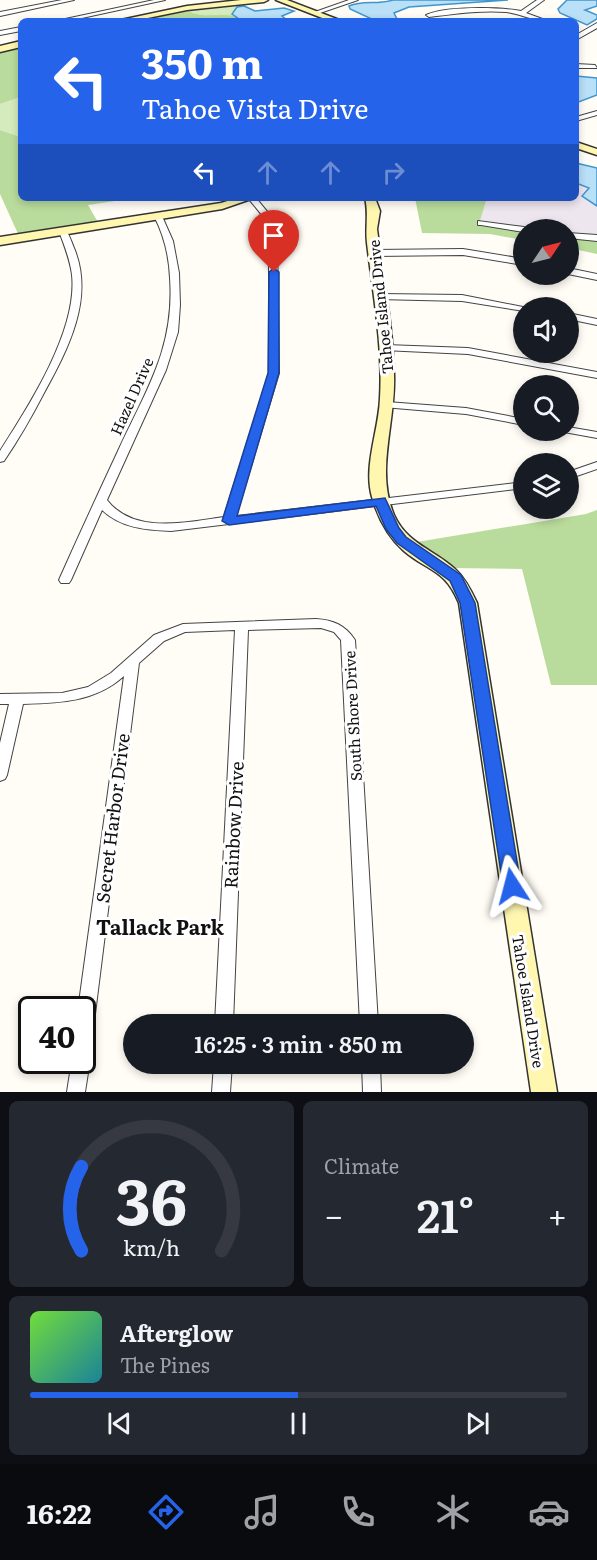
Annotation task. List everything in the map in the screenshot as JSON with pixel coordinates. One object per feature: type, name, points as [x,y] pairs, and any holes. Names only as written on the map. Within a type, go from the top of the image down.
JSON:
[{"type":"street","points":[[0,14],[71,0]]},
{"type":"street","points":[[74,18],[162,0]]},
{"type":"street","points":[[138,18],[264,0]]},
{"type":"street","points":[[280,0],[329,18]]},
{"type":"street","points":[[315,13],[355,0]]},
{"type":"street","points":[[523,12],[541,0]]},
{"type":"street","points":[[147,18],[204,7]]},
{"type":"street","points":[[429,15],[476,10],[523,12],[537,18]]},
{"type":"street","points":[[579,34],[597,25]]},
{"type":"street","points":[[0,33],[18,30]]},
{"type":"street","points":[[579,35],[597,38]]},
{"type":"street","points":[[0,47],[18,43]]},
{"type":"street","points":[[579,66],[595,67]]},
{"type":"street","points":[[579,118],[597,113]]},
{"type":"street","points":[[579,146],[597,152]]},
{"type":"street","points":[[0,241],[222,206],[240,201]]},
{"type":"street","points":[[229,521],[274,373],[273,234],[270,220],[254,201]]},
{"type":"street","name":"Tahoe Island Drive","points":[[372,201],[374,205],[371,229],[386,348],[387,405],[376,480],[381,501],[393,529],[401,540],[456,578],[468,603],[544,1092]]},
{"type":"street","name":"Hazel Drive","points":[[65,580],[157,379],[172,334],[176,315],[174,284],[168,243],[158,216]]},
{"type":"street","points":[[481,223],[513,228]]},
{"type":"street","points":[[0,459],[51,372],[72,326],[78,292],[77,275],[72,250],[63,231]]},
{"type":"street","points":[[579,236],[597,238]]},
{"type":"street","points":[[374,253],[464,252],[513,260]]},
{"type":"street","points":[[579,273],[597,277]]},
{"type":"street","points":[[380,297],[470,299],[513,306]]},
{"type":"street","points":[[579,318],[597,322]]},
{"type":"street","points":[[386,348],[468,351],[597,375]]},
{"type":"street","points":[[387,405],[466,411],[513,420]]},
{"type":"street","points":[[579,432],[597,435]]},
{"type":"street","points":[[579,472],[597,465]]},
{"type":"street","points":[[100,500],[112,515],[139,524],[171,527],[513,486]]},
{"type":"street","name":"South Shore Drive","points":[[0,699],[78,696],[102,686],[159,638],[183,628],[328,624],[338,627],[348,640],[368,1014]]},
{"type":"street","name":"Rainbow Drive","points":[[224,1014],[242,626]]},
{"type":"street","name":"Secret Harbor Drive","points":[[89,996],[133,661]]},
{"type":"street","points":[[0,776],[17,699]]},
{"type":"street","points":[[76,1092],[79,1074]]},
{"type":"street","points":[[221,1092],[222,1074]]},
{"type":"street","points":[[371,1074],[372,1092]]},
{"type":"shaded area","points":[[579,184],[590,188],[583,197],[597,206],[597,236],[579,234],[579,219],[513,219],[513,226],[480,220],[486,201],[579,201]]},
{"type":"green space","points":[[247,5],[237,7],[232,13],[234,16],[205,16],[189,11]]},
{"type":"green space","points":[[189,11],[203,15],[230,15],[238,18],[153,18]]},
{"type":"green space","points":[[18,46],[18,98],[0,104],[0,51]]},
{"type":"green space","points":[[18,98],[18,136],[0,130],[0,104]]},
{"type":"green space","points":[[0,130],[18,136],[18,201],[115,201],[88,205],[99,224],[19,236],[0,194]]},
{"type":"green space","points":[[416,201],[486,201],[479,224],[513,230],[513,238],[490,234],[422,233]]},
{"type":"green space","points":[[579,238],[597,240],[597,254],[579,250]]},
{"type":"green space","points":[[597,510],[597,685],[551,685],[522,569],[453,568],[411,543],[556,519],[579,519],[579,515]]},
{"type":"water","points":[[393,0],[508,0],[409,7],[394,13],[396,18],[370,18],[350,9],[349,6]]},
{"type":"water","points":[[567,0],[597,0],[597,6],[585,10],[597,15],[597,19],[587,25],[579,21],[579,18],[571,18],[560,13],[558,9]]},
{"type":"water","points":[[244,6],[255,11],[284,8],[294,11],[282,16],[284,18],[238,18],[232,14],[237,7]]},
{"type":"water","points":[[579,76],[597,78],[597,95],[579,102]]},
{"type":"water","points":[[579,164],[597,168],[597,206],[582,196],[589,188],[579,184]]},
{"type":"district","name":"Tallack Park","points":[[160,926]]},
{"type":"route","points":[[274,272],[274,373],[229,521],[381,501],[393,529],[401,540],[445,568],[456,578],[468,603],[512,886]]}]
